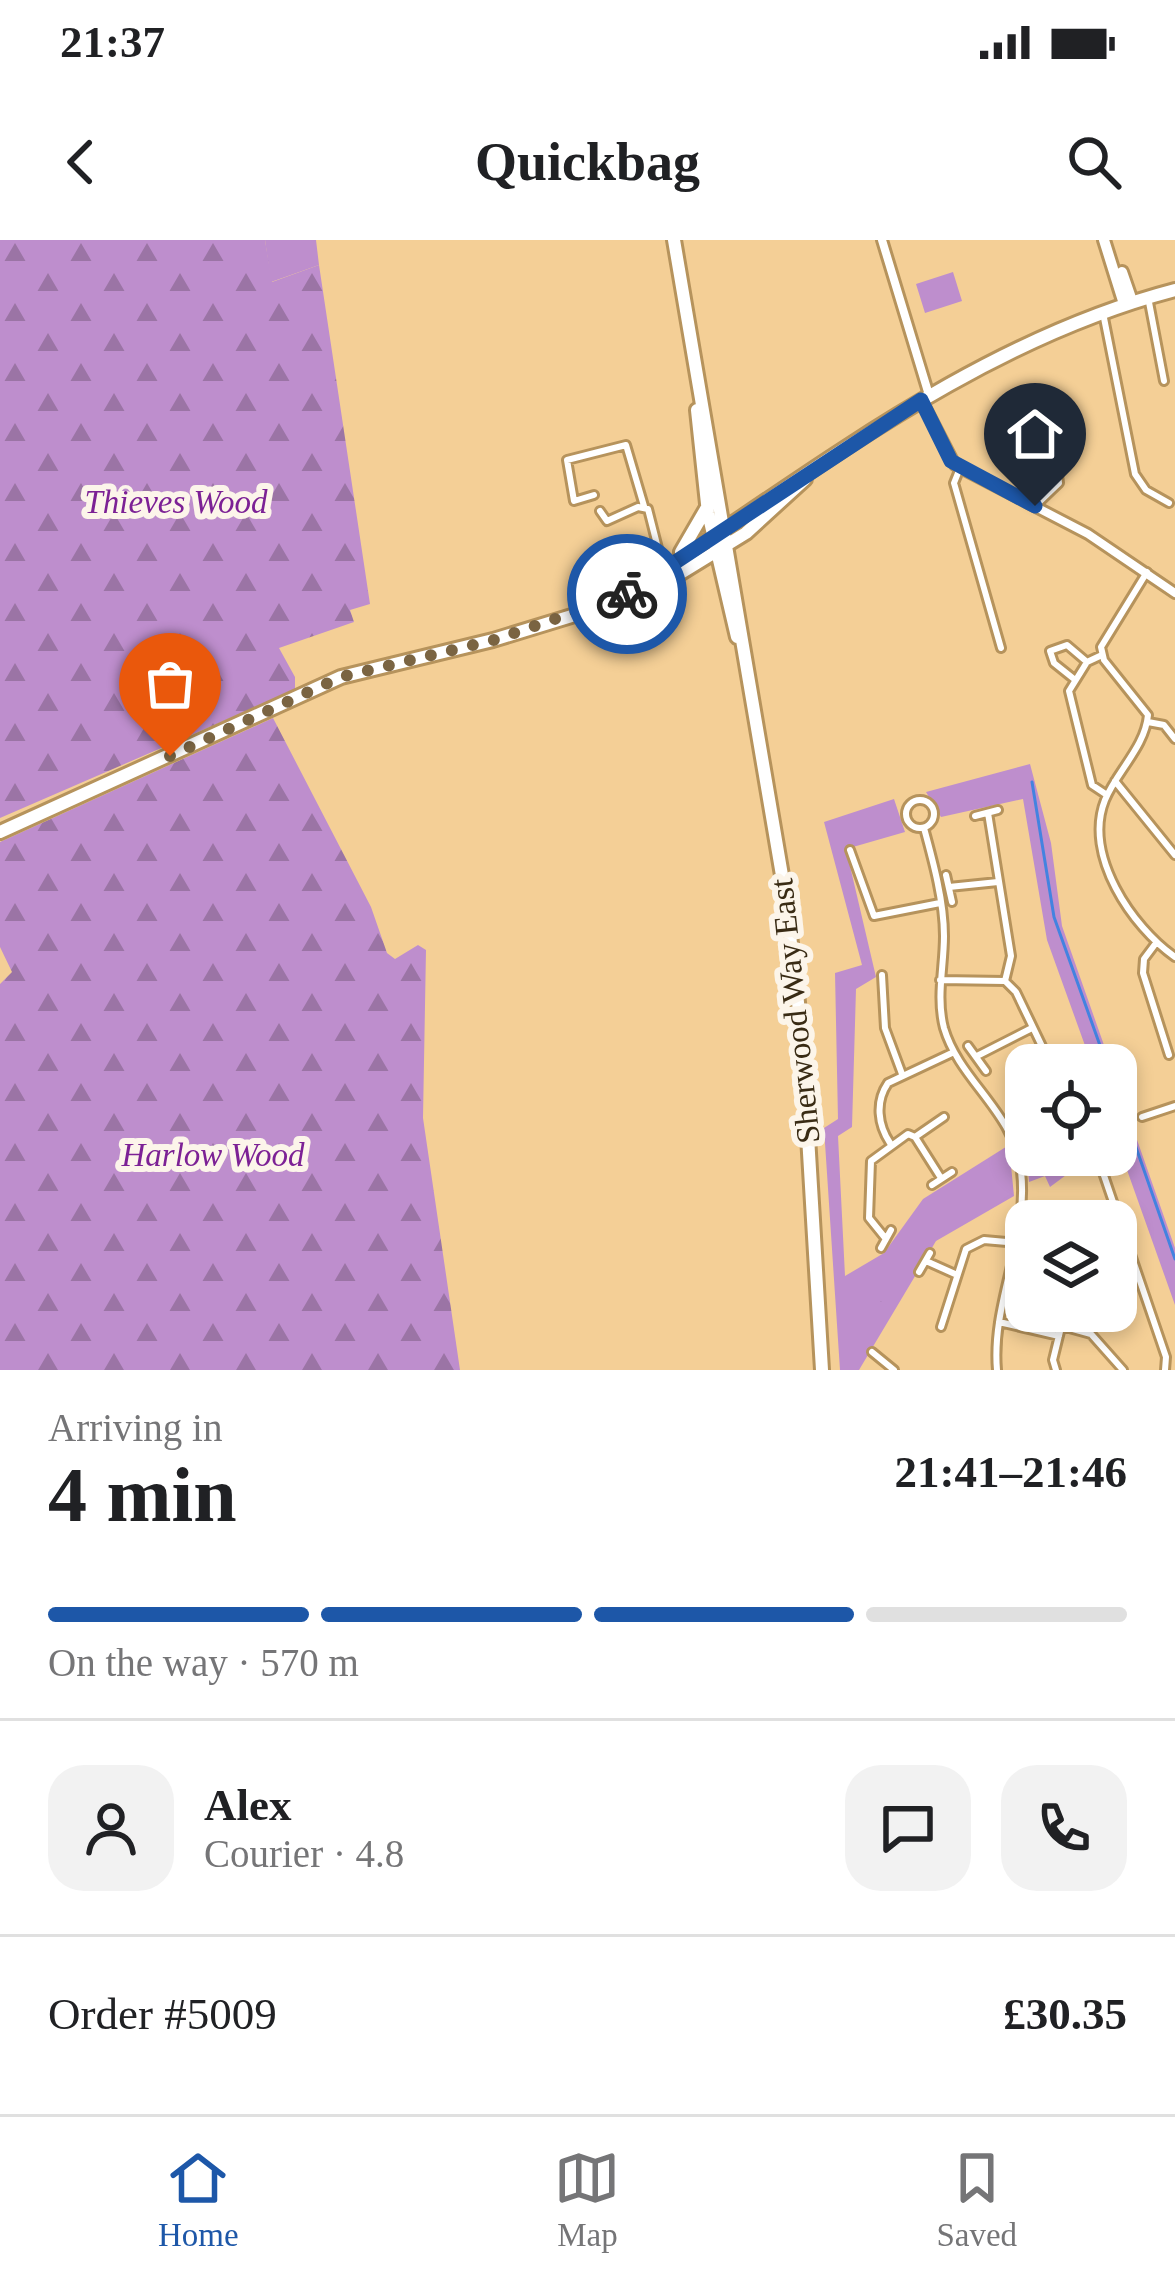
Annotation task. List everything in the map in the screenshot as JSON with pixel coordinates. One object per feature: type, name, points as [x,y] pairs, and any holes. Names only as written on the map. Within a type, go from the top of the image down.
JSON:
[{"type":"highway","points":[[674,240],[695,378],[707,508],[721,541]]},
{"type":"highway","points":[[667,576],[692,569],[721,541],[805,479],[925,398],[1102,313],[1175,290]]},
{"type":"highway","points":[[695,378],[710,444],[731,616]]},
{"type":"highway","points":[[0,832],[341,677],[494,640],[616,600],[667,576],[790,494],[805,479]]},
{"type":"highway","points":[[667,576],[696,534],[707,508]]},
{"type":"highway","name":"Sherwood Way East","points":[[721,541],[773,806],[802,1036],[822,1370]]},
{"type":"highway","points":[[692,569],[710,575],[731,616]]},
{"type":"highway","name":"Sherwood Way East","points":[[731,616],[746,655]]},
{"type":"main road","points":[[1108,240],[1128,303]]},
{"type":"street","points":[[883,240],[944,453],[960,467],[1035,506],[1175,593]]},
{"type":"street","points":[[1148,297],[1165,381]]},
{"type":"street","points":[[1102,313],[1136,474],[1146,490],[1169,502]]},
{"type":"street","points":[[1035,506],[1059,483],[1053,433]]},
{"type":"street","points":[[594,495],[574,501],[566,462],[629,447],[667,576]]},
{"type":"street","points":[[960,467],[954,483],[1001,648]]},
{"type":"street","points":[[600,511],[608,521],[644,506]]},
{"type":"street","points":[[1102,655],[1109,627],[1147,572]]},
{"type":"street","points":[[1074,679],[1054,663],[1050,651],[1067,644],[1087,662]]},
{"type":"street","points":[[1102,655],[1087,662],[1074,679],[1070,704],[1092,785],[1107,795]]},
{"type":"street","points":[[1102,655],[1144,703],[1148,722],[1107,795],[1101,824],[1111,876],[1156,944],[1175,957]]},
{"type":"street","points":[[1148,722],[1164,725],[1175,739]]},
{"type":"street","points":[[1115,781],[1175,855]]},
{"type":"street","points":[[924,828],[906,818],[916,800],[934,811],[924,828],[944,934],[941,1012],[953,1052],[997,1107],[1016,1146],[1018,1200]]},
{"type":"street","points":[[975,817],[998,810]]},
{"type":"street","points":[[988,813],[1011,956],[1005,981]]},
{"type":"street","points":[[850,850],[869,912],[878,917],[940,903]]},
{"type":"street","points":[[946,875],[952,902]]},
{"type":"street","points":[[949,887],[998,882]]},
{"type":"street","points":[[1156,944],[1144,959],[1143,973],[1169,1049]]},
{"type":"street","points":[[882,975],[876,985],[902,1074]]},
{"type":"street","points":[[940,980],[1005,981],[1016,992],[1039,1044]]},
{"type":"street","points":[[977,1057],[1030,1028]]},
{"type":"street","points":[[968,1046],[986,1071]]},
{"type":"street","points":[[890,1143],[880,1122],[880,1100],[888,1083],[953,1052]]},
{"type":"street","points":[[1142,1117],[1175,1106]]},
{"type":"street","points":[[928,1113],[934,1122]]},
{"type":"street","points":[[914,1137],[944,1117]]},
{"type":"street","points":[[886,1239],[869,1218],[867,1172],[874,1156],[908,1134],[941,1178]]},
{"type":"street","points":[[932,1185],[952,1172]]},
{"type":"street","points":[[881,1248],[891,1230]]},
{"type":"street","points":[[941,1327],[956,1274],[971,1245],[1005,1244]]},
{"type":"street","points":[[919,1272],[928,1257],[956,1274]]},
{"type":"street","points":[[1137,1281],[1166,1357],[1165,1370]]},
{"type":"street","points":[[997,1370],[1005,1298]]},
{"type":"street","points":[[999,1322],[1059,1336]]},
{"type":"street","points":[[1056,1370],[1060,1332]]},
{"type":"street","points":[[1084,1332],[1124,1370]]},
{"type":"street","points":[[872,1351],[894,1370]]},
{"type":"green space","name":"Thieves Wood","points":[[0,240],[265,240],[272,282],[319,265],[370,604],[350,610],[354,622],[279,648],[295,677],[295,690],[0,818]]},
{"type":"green space","points":[[265,240],[316,240],[319,265],[271,282]]},
{"type":"green space","points":[[953,272],[962,301],[925,313],[916,284]]},
{"type":"green space","name":"Harlow Wood","points":[[273,718],[371,907],[387,953],[395,959],[418,945],[426,950],[423,1118],[460,1370],[0,1370],[0,984],[12,972],[0,947],[0,842]]},
{"type":"green space","points":[[1030,764],[1051,843],[1062,926],[1104,1044],[1084,1044],[1047,940],[1023,799],[941,817],[926,792]]},
{"type":"green space","points":[[1019,770],[1022,787],[986,796],[982,780]]},
{"type":"green space","points":[[894,799],[905,832],[846,849],[876,977],[856,989],[852,1127],[838,1136],[845,1276],[884,1253],[923,1199],[1005,1148],[1005,1176],[1012,1176],[1014,1196],[936,1241],[859,1370],[840,1370],[824,1128],[838,1119],[835,973],[862,965],[824,822]]},
{"type":"green space","points":[[1137,1140],[1175,1248],[1175,1305],[1129,1176],[1137,1176]]},
{"type":"green space","points":[[1045,1176],[1065,1176],[1050,1187]]},
{"type":"green space","points":[[889,1255],[895,1273],[881,1302],[872,1293],[882,1258]]},
{"type":"waterway","points":[[1032,782],[1054,917],[1099,1044]]},
{"type":"waterway","points":[[1137,1150],[1175,1259]]},
{"type":"way so far","points":[[170,756],[341,677],[494,640],[627,594]]},
{"type":"route","points":[[627,594],[921,400],[951,461],[1035,506]]}]
